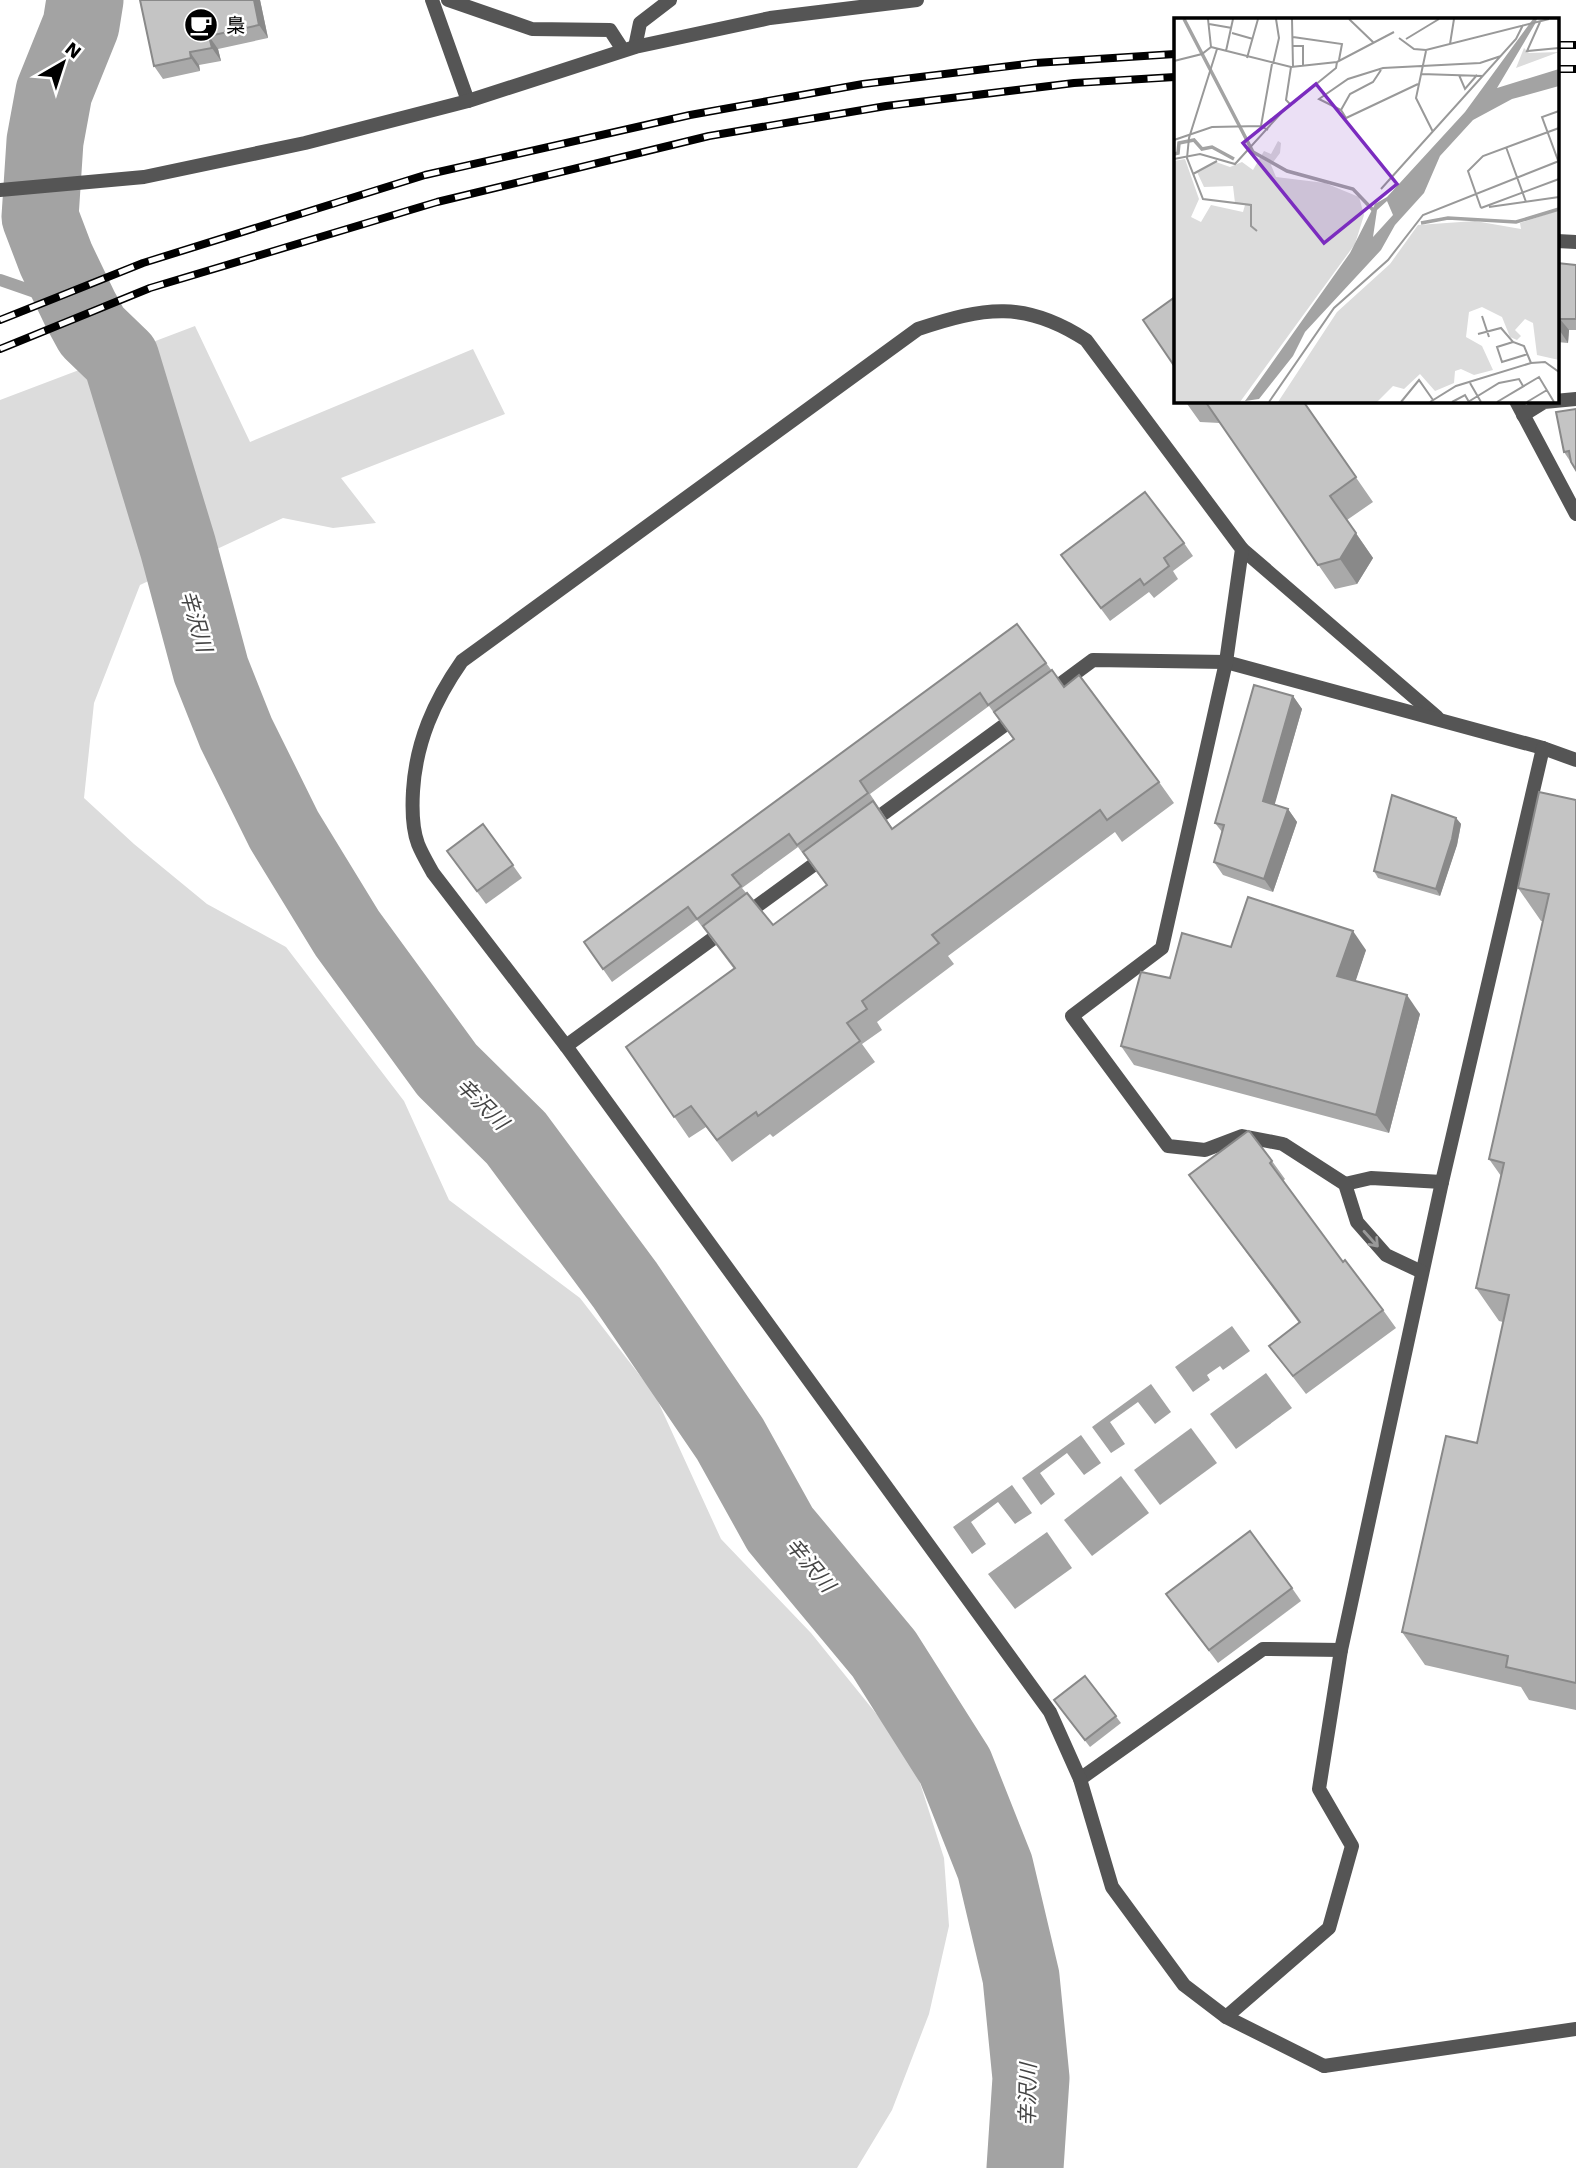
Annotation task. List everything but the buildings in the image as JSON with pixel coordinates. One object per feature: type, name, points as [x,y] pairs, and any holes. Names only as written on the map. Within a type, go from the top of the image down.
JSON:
[{"type":"street","points":[[432,0],[468,101]]},
{"type":"street","points":[[448,0],[532,29],[610,30],[629,49]]},
{"type":"street","points":[[629,49],[640,23],[670,0]]},
{"type":"street","points":[[0,190],[144,177],[305,143],[468,101],[629,49],[770,18],[917,0]]},
{"type":"street","points":[[1558,241],[1576,242]]},
{"type":"street","points":[[1441,720],[1242,549],[1086,340],[1062,324],[1016,312],[989,310],[963,314],[918,329],[462,661],[443,688],[425,725],[414,769],[411,810],[417,842],[433,873],[566,1046],[1050,1712],[1080,1779],[1112,1887],[1184,1986],[1226,2017],[1324,2066],[1576,2029]]},
{"type":"street","points":[[1558,401],[1576,399]]},
{"type":"street","points":[[1516,402],[1576,514]]},
{"type":"street","points":[[1523,415],[1544,402]]},
{"type":"street","points":[[1242,549],[1226,662],[1163,948],[1072,1016],[1168,1146],[1205,1150],[1242,1136],[1283,1144],[1345,1184],[1357,1222],[1364,1231],[1386,1255],[1422,1272]]},
{"type":"street","points":[[858,832],[1093,660],[1226,662],[1542,748],[1576,760]]},
{"type":"street","points":[[1226,2017],[1329,1928],[1352,1846],[1319,1789],[1342,1650],[1422,1272],[1542,748]]},
{"type":"street","points":[[566,1046],[835,849]]},
{"type":"street","points":[[1345,1184],[1371,1178],[1442,1182]]},
{"type":"street","points":[[1080,1779],[1263,1648],[1342,1650]]},
{"type":"shaded area","points":[[195,326],[250,442],[473,349],[505,414],[341,478],[376,523],[333,528],[283,518],[140,585],[94,703],[84,798],[134,844],[207,904],[286,947],[404,1101],[449,1200],[580,1298],[655,1395],[721,1539],[811,1633],[912,1758],[944,1858],[949,1926],[929,2014],[892,2110],[857,2168],[0,2168],[0,400]]},
{"type":"shaded area","points":[[1232,1326],[1250,1351],[1223,1370],[1220,1366],[1207,1375],[1210,1380],[1193,1392],[1175,1367]]},
{"type":"shaded area","points":[[1266,1373],[1292,1408],[1236,1449],[1210,1414]]},
{"type":"shaded area","points":[[1151,1384],[1171,1412],[1155,1424],[1138,1402],[1110,1422],[1125,1444],[1111,1453],[1092,1427]]},
{"type":"shaded area","points":[[1191,1428],[1217,1463],[1160,1505],[1134,1470]]},
{"type":"shaded area","points":[[1081,1435],[1101,1463],[1084,1475],[1067,1453],[1040,1473],[1055,1494],[1041,1505],[1022,1478]]},
{"type":"shaded area","points":[[1121,1476],[1149,1513],[1092,1556],[1064,1520]]},
{"type":"shaded area","points":[[1012,1485],[1032,1513],[1015,1524],[998,1502],[971,1522],[986,1544],[972,1554],[953,1527]]},
{"type":"shaded area","points":[[1047,1532],[1072,1568],[1015,1609],[988,1574]]},
{"type":"waterway","name":"辛沢川","points":[[85,0],[81,25],[54,92],[45,141],[40,217],[56,259],[92,331],[121,359],[178,547],[211,670],[236,733],[284,830],[347,933],[447,1070],[516,1138],[625,1285],[730,1439],[780,1529],[884,1654],[955,1766],[995,1867],[1021,1977],[1031,2078],[1025,2168]]},
{"type":"waterway","points":[[0,280],[38,293],[61,308],[80,309]]},
{"type":"railway","points":[[1558,45],[1576,45]]},
{"type":"railway","points":[[0,320],[143,263],[425,175],[690,115],[863,84],[1035,63],[1174,54]]},
{"type":"railway","points":[[1558,69],[1576,69]]},
{"type":"railway","points":[[0,349],[150,288],[437,202],[709,136],[886,106],[1074,83],[1174,77]]},
{"type":"place","name":"梟","points":[[201,25]]}]
